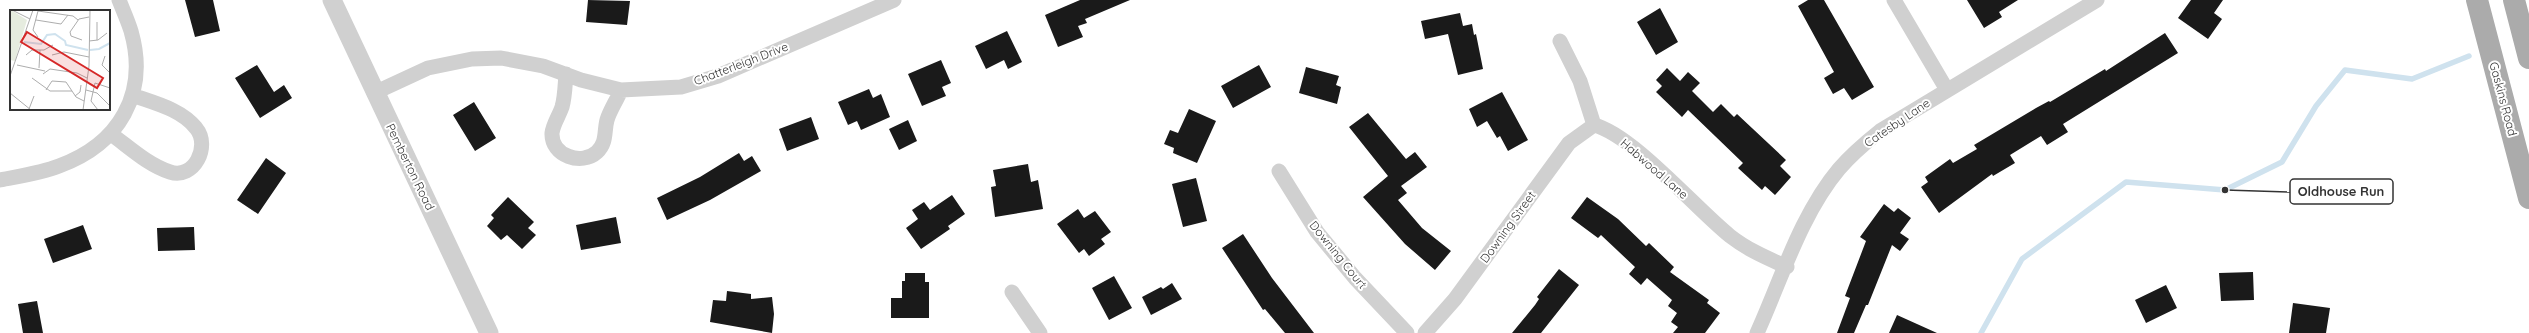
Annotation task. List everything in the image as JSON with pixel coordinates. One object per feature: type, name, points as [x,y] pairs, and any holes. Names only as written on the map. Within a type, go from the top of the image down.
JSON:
[{"type":"main road","name":"Gaskins Road","points":[[2477,0],[2529,198]]},
{"type":"main road","points":[[2514,0],[2529,58]]},
{"type":"street","points":[[0,180],[59,166],[83,155],[111,134],[124,115],[132,95],[135,57],[131,32],[119,0]]},
{"type":"street","name":"Pemberton Road","points":[[332,0],[374,93],[489,333]]},
{"type":"street","name":"Chatterleigh Drive","points":[[374,93],[428,68],[472,58],[500,58],[543,66],[621,90],[666,89],[718,76],[894,0]]},
{"type":"street","points":[[1894,0],[1947,90]]},
{"type":"street","name":"Catesby Lane","points":[[1758,333],[1813,208],[1838,170],[1857,150],[1880,131],[2097,0]]},
{"type":"street","points":[[1560,41],[1580,81],[1594,125]]},
{"type":"street","points":[[566,74],[564,98],[552,134],[554,143],[562,153],[569,157],[580,159],[592,156],[602,146],[607,121],[621,90]]},
{"type":"street","points":[[111,134],[132,150],[171,173],[181,173],[190,169],[199,158],[202,146],[201,136],[196,128],[168,108],[132,95]]},
{"type":"street","name":"Habwood Lane","points":[[1594,125],[1605,128],[1632,148],[1731,236],[1757,253],[1787,267]]},
{"type":"street","name":"Downing Street","points":[[1425,333],[1455,299],[1569,143],[1594,125]]},
{"type":"street","name":"Downing Court","points":[[1279,171],[1317,232],[1355,278],[1407,333]]},
{"type":"street","points":[[1012,292],[1040,333]]},
{"type":"building","points":[[185,0],[213,0],[220,31],[195,37]]},
{"type":"building","points":[[588,0],[630,1],[627,25],[586,22]]},
{"type":"building","points":[[1080,0],[1130,0],[1085,19],[1087,23],[1078,26],[1083,37],[1058,47],[1045,15]]},
{"type":"building","points":[[1808,0],[1824,0],[1874,87],[1852,100],[1844,88],[1833,94],[1824,78],[1834,72],[1798,6]]},
{"type":"building","points":[[1967,0],[2018,0],[1999,12],[2002,17],[1984,28]]},
{"type":"building","points":[[2191,0],[2223,0],[2214,13],[2222,19],[2208,39],[2178,18]]},
{"type":"building","points":[[1660,8],[1678,42],[1656,55],[1637,22]]},
{"type":"building","points":[[1460,13],[1463,26],[1472,24],[1474,35],[1476,34],[1483,69],[1458,75],[1448,34],[1425,39],[1421,21]]},
{"type":"building","points":[[1007,31],[1022,62],[1008,69],[1004,60],[986,69],[975,46]]},
{"type":"building","points":[[2165,33],[2178,53],[2063,124],[2068,132],[2047,145],[2041,136],[2010,155],[2015,163],[1993,176],[1992,174],[1939,213],[1921,187],[1928,182],[1925,177],[1950,159],[1953,163],[1977,149],[1974,145],[2105,69],[2106,71]]},
{"type":"building","points":[[941,60],[951,83],[942,87],[946,96],[922,106],[908,74]]},
{"type":"building","points":[[257,65],[274,92],[284,85],[292,98],[260,118],[235,78]]},
{"type":"building","points":[[1259,65],[1271,87],[1233,108],[1221,86]]},
{"type":"building","points":[[1306,67],[1339,76],[1336,85],[1341,87],[1337,104],[1299,93]]},
{"type":"building","points":[[1667,68],[1680,81],[1688,72],[1700,83],[1692,91],[1713,112],[1721,104],[1734,117],[1737,114],[1786,160],[1780,166],[1791,177],[1775,195],[1765,186],[1762,190],[1738,168],[1743,163],[1688,110],[1682,117],[1656,92],[1662,86],[1656,80]]},
{"type":"building","points":[[869,89],[873,98],[881,94],[890,117],[861,130],[857,121],[848,125],[838,102]]},
{"type":"building","points":[[1502,92],[1528,140],[1508,151],[1500,136],[1497,138],[1487,121],[1477,127],[1469,109]]},
{"type":"building","points":[[474,102],[496,138],[475,151],[453,115]]},
{"type":"building","points":[[1189,109],[1216,121],[1197,163],[1173,153],[1174,148],[1164,144],[1170,130],[1178,133]]},
{"type":"building","points":[[1368,113],[1406,159],[1415,152],[1427,167],[1401,186],[1407,193],[1398,200],[1422,228],[1451,251],[1435,270],[1405,244],[1363,197],[1388,176],[1349,127]]},
{"type":"building","points":[[811,117],[819,139],[787,151],[779,129]]},
{"type":"building","points":[[908,120],[917,141],[899,150],[889,129]]},
{"type":"building","points":[[739,153],[744,161],[752,156],[761,171],[710,200],[667,220],[657,198],[700,177]]},
{"type":"building","points":[[266,158],[286,173],[258,214],[237,200]]},
{"type":"building","points":[[1028,164],[1031,182],[1038,180],[1043,209],[995,217],[991,187],[996,186],[993,170]]},
{"type":"building","points":[[1196,178],[1207,221],[1183,227],[1172,184]]},
{"type":"building","points":[[952,195],[965,214],[948,226],[950,229],[921,249],[906,228],[918,219],[912,210],[924,202],[930,210]]},
{"type":"building","points":[[508,197],[534,222],[528,228],[536,235],[522,249],[507,235],[501,240],[487,226],[494,218],[491,215]]},
{"type":"building","points":[[1587,197],[1618,219],[1646,246],[1649,243],[1674,267],[1670,272],[1709,300],[1707,303],[1720,313],[1705,333],[1673,333],[1678,327],[1671,322],[1677,313],[1668,306],[1672,300],[1647,278],[1641,285],[1629,274],[1635,267],[1601,235],[1598,238],[1571,218]]},
{"type":"building","points":[[1884,204],[1894,212],[1898,208],[1911,218],[1900,233],[1909,239],[1900,251],[1892,245],[1868,305],[1866,305],[1854,333],[1837,333],[1850,298],[1845,296],[1866,241],[1860,237]]},
{"type":"building","points":[[1078,209],[1084,218],[1095,211],[1111,232],[1101,239],[1105,244],[1089,256],[1084,249],[1079,253],[1057,224]]},
{"type":"building","points":[[616,217],[621,243],[581,250],[576,225]]},
{"type":"building","points":[[83,225],[92,249],[53,263],[44,239]]},
{"type":"building","points":[[194,227],[195,250],[158,251],[157,228]]},
{"type":"building","points":[[1243,234],[1272,278],[1314,333],[1285,333],[1265,309],[1263,310],[1222,248]]},
{"type":"building","points":[[1559,269],[1579,285],[1541,333],[1512,333],[1535,305],[1539,299],[1537,297]]},
{"type":"building","points":[[2253,272],[2254,300],[2221,301],[2219,273]]},
{"type":"building","points":[[905,273],[925,273],[925,282],[929,282],[929,318],[891,318],[891,298],[902,298],[902,281],[905,281]]},
{"type":"building","points":[[1114,276],[1132,308],[1109,320],[1092,288]]},
{"type":"building","points":[[1172,283],[1182,299],[1151,315],[1142,297],[1161,287],[1163,289]]},
{"type":"building","points":[[2166,285],[2177,308],[2146,323],[2135,300]]},
{"type":"building","points":[[727,291],[751,294],[751,299],[772,297],[774,314],[772,333],[710,322],[713,300],[726,301]]},
{"type":"building","points":[[37,301],[43,333],[23,333],[18,304]]},
{"type":"building","points":[[2293,303],[2330,308],[2326,333],[2289,333]]},
{"type":"building","points":[[1897,315],[1937,333],[1889,333]]},
{"type":"waterway","points":[[1981,333],[2022,259],[2126,182],[2225,190],[2282,162],[2316,106],[2345,70],[2412,79],[2469,56]]},
{"type":"place","name":"Oldhouse Run","points":[[2225,190]]}]
